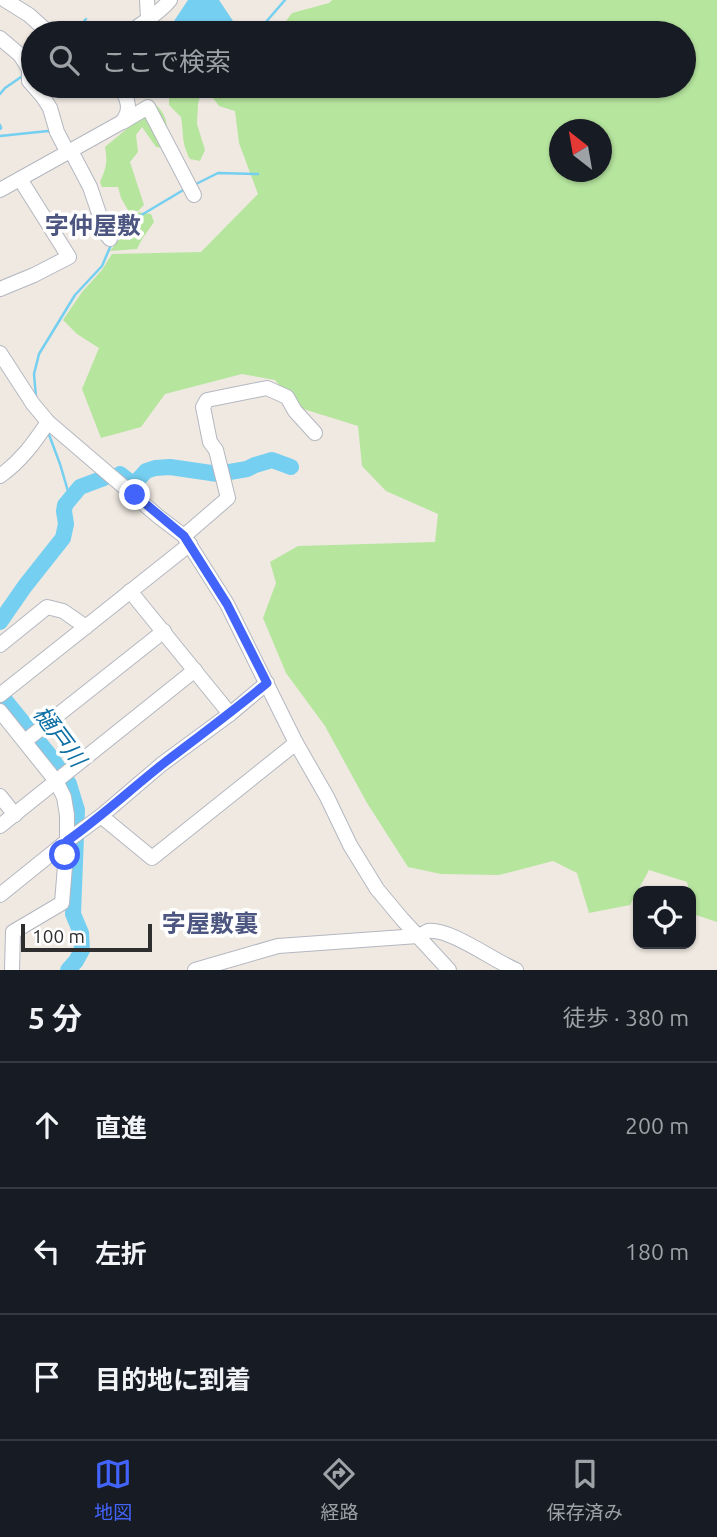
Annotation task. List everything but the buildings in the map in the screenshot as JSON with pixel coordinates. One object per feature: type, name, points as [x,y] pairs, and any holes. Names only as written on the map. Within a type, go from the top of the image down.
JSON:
[{"type":"street","points":[[5,0],[36,21]]},
{"type":"street","points":[[147,0],[149,18]]},
{"type":"street","points":[[149,18],[159,0]]},
{"type":"street","points":[[145,21],[162,10],[170,0]]},
{"type":"street","points":[[0,38],[21,57]]},
{"type":"street","points":[[44,98],[50,107],[57,132],[90,187],[110,239]]},
{"type":"street","points":[[119,124],[129,110],[126,98]]},
{"type":"street","points":[[0,190],[148,107],[191,190]]},
{"type":"street","points":[[0,289],[69,257],[20,179]]},
{"type":"street","points":[[0,353],[48,422],[187,540],[227,604],[350,845],[377,889],[449,970]]},
{"type":"street","points":[[3,689],[130,591],[187,540],[228,498],[216,450],[210,442],[203,407],[207,400],[267,388],[287,397],[295,411],[315,433]]},
{"type":"street","points":[[0,476],[27,453],[48,422]]},
{"type":"street","points":[[130,591],[230,714]]},
{"type":"street","points":[[0,645],[47,607],[62,611],[86,627]]},
{"type":"street","points":[[30,736],[164,631]]},
{"type":"street","points":[[0,826],[195,670]]},
{"type":"street","points":[[2,890],[101,816],[267,683]]},
{"type":"street","points":[[0,711],[30,736],[62,777],[66,806],[67,841],[62,903],[13,932],[12,970]]},
{"type":"street","points":[[101,816],[152,858],[296,743]]},
{"type":"street","points":[[0,796],[15,814]]},
{"type":"street","points":[[195,970],[278,946],[418,936],[428,931],[438,931],[455,937],[516,970]]},
{"type":"green space","points":[[332,0],[717,0],[717,922],[696,915],[696,886],[688,886],[687,882],[649,870],[640,886],[633,886],[633,899],[630,905],[589,913],[577,873],[553,861],[499,875],[441,874],[408,867],[367,803],[325,726],[286,673],[263,618],[276,583],[270,562],[298,546],[435,542],[438,514],[386,491],[362,466],[358,426],[297,407],[275,380],[242,374],[165,394],[141,427],[101,438],[82,389],[99,348],[77,334],[63,320],[112,254],[201,252],[258,194],[239,143],[235,111],[219,106],[213,98],[696,98],[696,21],[286,21],[292,13]]},
{"type":"green space","points":[[169,98],[200,98],[197,124],[205,150],[200,161],[190,159],[184,143],[181,117],[169,105]]},
{"type":"green space","points":[[150,100],[161,110],[166,121],[164,148],[156,147],[142,127],[136,135],[138,152],[130,162],[144,205],[137,212],[151,214],[154,222],[137,249],[110,251],[135,222],[121,198],[118,187],[102,187],[100,182],[106,165],[105,147],[136,121],[144,118]]},
{"type":"water","points":[[188,0],[219,0],[233,21],[174,21]]},
{"type":"waterway","points":[[267,21],[285,0]]},
{"type":"waterway","name":"樋戸川","points":[[0,94],[21,77]]},
{"type":"waterway","name":"樋戸川","points":[[0,125],[0,129]]},
{"type":"waterway","points":[[0,136],[48,131],[51,133]]},
{"type":"waterway","points":[[194,185],[218,173],[258,174]]},
{"type":"waterway","points":[[116,236],[128,223],[185,189]]},
{"type":"waterway","points":[[36,397],[34,374],[39,354],[75,295],[102,266],[111,245]]},
{"type":"waterway","points":[[48,432],[70,498]]},
{"type":"waterway","points":[[120,474],[130,482],[137,481],[146,471],[155,468],[170,467],[218,474],[247,469],[272,460],[291,467]]},
{"type":"waterway","points":[[0,622],[63,538],[66,524],[65,505],[80,487],[104,478]]},
{"type":"waterway","name":"樋戸川","points":[[0,694],[51,757],[69,784],[77,810],[73,914],[81,933],[82,950],[68,970]]},
{"type":"district","name":"字仲屋敷","points":[[93,225]]},
{"type":"district","name":"字屋敷裏","points":[[210,923]]},
{"type":"route","points":[[65,855],[67,841],[267,683],[227,604],[184,536],[135,495]]}]
